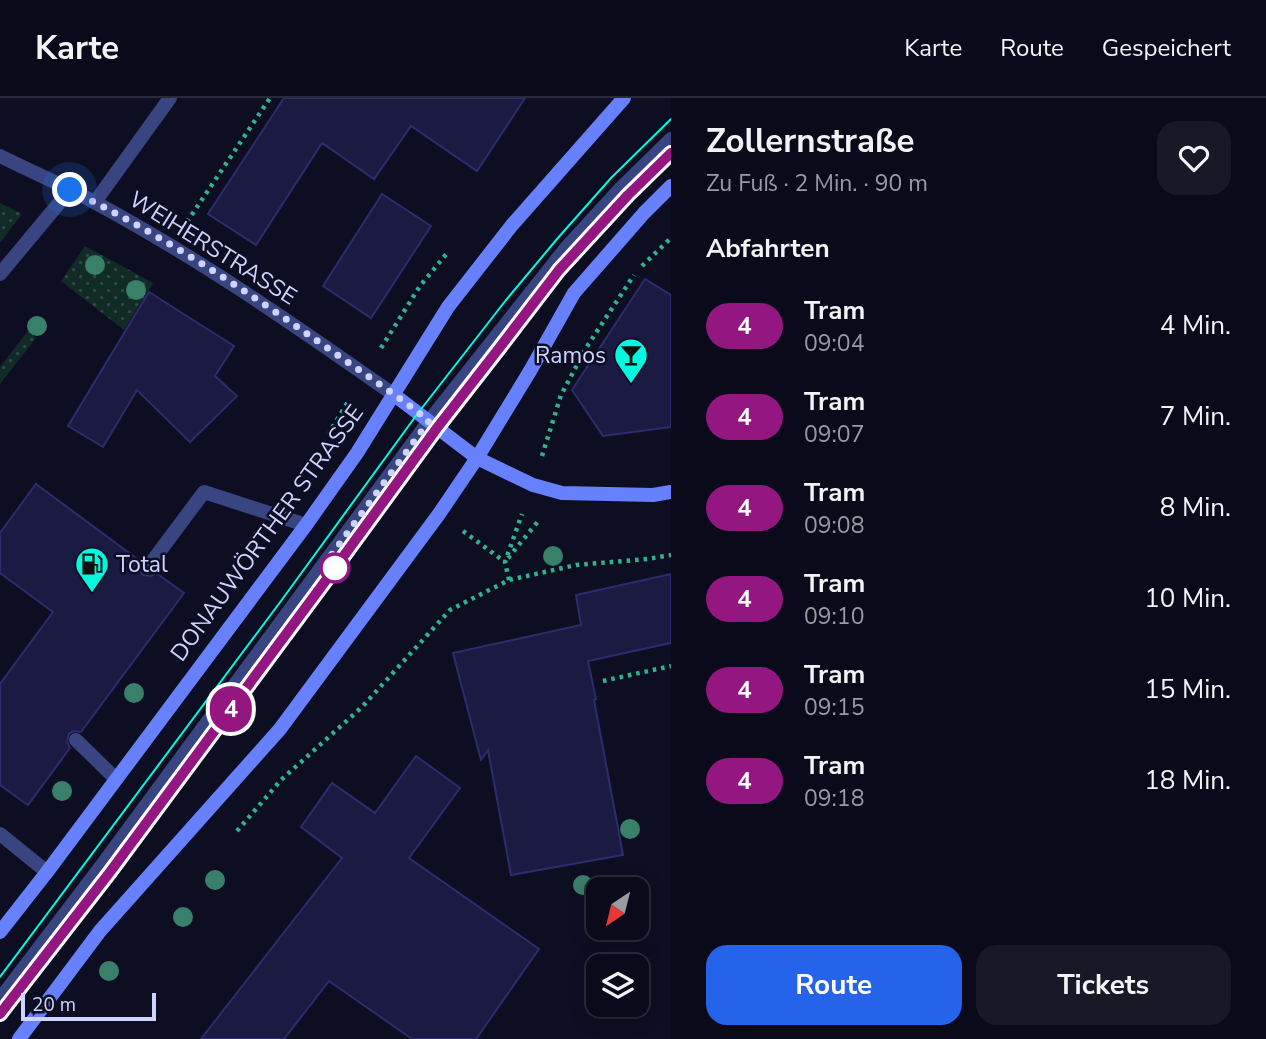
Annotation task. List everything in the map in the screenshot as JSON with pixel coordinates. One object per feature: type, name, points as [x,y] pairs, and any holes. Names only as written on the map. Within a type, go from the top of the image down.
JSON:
[{"type":"main road","name":"DONAUWÖRTHER STRASSE","points":[[0,932],[306,525],[357,453],[448,307],[512,225],[624,98]]},
{"type":"main road","points":[[19,1039],[100,930],[280,729],[439,514],[477,458],[574,293],[671,186]]},
{"type":"main road","points":[[393,394],[477,458],[533,485],[562,493],[653,495],[671,492]]},
{"type":"street","points":[[95,202],[170,98]]},
{"type":"street","points":[[0,999],[429,421],[566,248],[671,139]]},
{"type":"street","name":"WEIHERSTRASSE","points":[[0,156],[95,202],[201,264],[393,394]]},
{"type":"street","points":[[0,274],[70,190]]},
{"type":"street","points":[[148,567],[204,492],[306,525]]},
{"type":"street","points":[[76,740],[116,779]]},
{"type":"street","points":[[0,834],[47,872]]},
{"type":"path","points":[[171,246],[271,98]]},
{"type":"path","points":[[561,395],[586,348],[635,273],[671,238]]},
{"type":"path","points":[[509,580],[505,562],[562,493]]},
{"type":"path","points":[[237,831],[281,780],[362,707],[450,610],[509,580],[576,565],[671,555]]},
{"type":"path","points":[[603,681],[671,666]]},
{"type":"green space","points":[[0,203],[22,214],[0,243]]},
{"type":"green space","points":[[85,246],[153,283],[124,330],[61,281]]},
{"type":"green space","points":[[28,331],[36,338],[0,384],[0,367]]},
{"type":"building","points":[[284,98],[525,98],[477,171],[411,126],[374,179],[322,143],[256,245],[208,214]]},
{"type":"building","points":[[382,194],[431,226],[371,318],[323,286]]},
{"type":"building","points":[[645,279],[671,295],[671,427],[603,436],[572,390]]},
{"type":"building","points":[[149,292],[234,346],[215,376],[237,396],[190,442],[137,390],[103,447],[68,426]]},
{"type":"building","points":[[36,484],[140,561],[139,570],[143,575],[151,576],[156,573],[184,593],[81,732],[74,731],[69,734],[67,742],[70,748],[28,805],[0,785],[0,684],[53,612],[0,573],[0,533]]},
{"type":"building","points":[[671,574],[671,643],[588,661],[623,855],[511,875],[488,750],[481,760],[453,653],[581,625],[576,595]]},
{"type":"building","points":[[416,756],[460,788],[409,858],[539,949],[476,1039],[412,1039],[329,981],[284,1039],[201,1039],[342,858],[301,827],[332,783],[375,813]]},
{"type":"tram line","points":[[0,977],[418,413],[506,300],[611,178],[671,119]]},
{"type":"tram line","points":[[0,1014],[110,872],[437,428],[559,270],[671,153]]},
{"type":"tram line","name":"4","points":[[0,1014],[110,872],[437,428],[559,270],[671,153]]},
{"type":"place","name":"Ramos","points":[[631,385]]},
{"type":"place","name":"Total","points":[[92,594]]},
{"type":"route","points":[[70,190],[201,264],[302,330],[429,421],[327,561],[335,568]]}]
